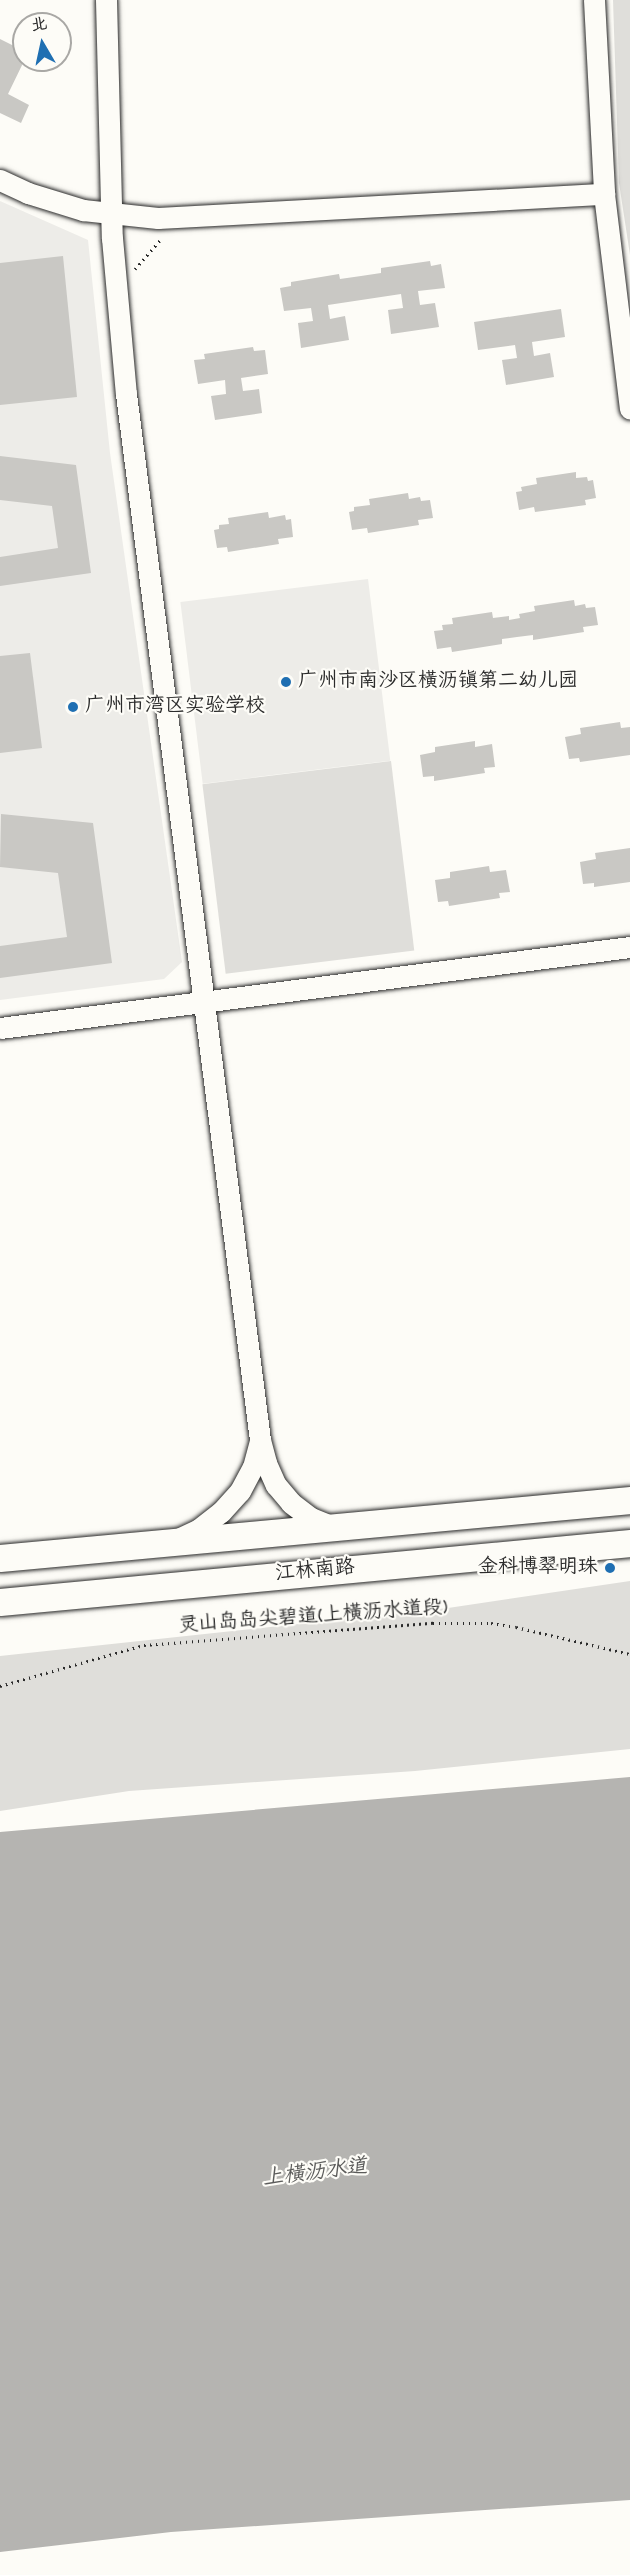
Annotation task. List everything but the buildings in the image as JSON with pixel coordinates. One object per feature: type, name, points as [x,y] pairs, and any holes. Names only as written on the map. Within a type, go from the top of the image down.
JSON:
[{"type":"main road","points":[[0,1558],[630,1500]]},
{"type":"main road","name":"江林南路","points":[[0,1602],[630,1544]]},
{"type":"street","points":[[106,0],[111,215],[126,394],[260,1440],[266,1463],[276,1485],[291,1503],[310,1518],[333,1527]]},
{"type":"street","points":[[594,0],[604,194],[630,408]]},
{"type":"street","points":[[0,180],[55,202],[111,215],[183,218],[604,194]]},
{"type":"street","points":[[0,1028],[630,947]]},
{"type":"street","points":[[174,1541],[207,1524],[240,1491],[253,1467],[260,1440]]},
{"type":"path","points":[[131,273],[165,234]]},
{"type":"path","name":"灵山岛岛尖碧道(上横沥水道段)","points":[[0,1686],[144,1645],[433,1623],[491,1623],[630,1654]]},
{"type":"shaded area","points":[[613,0],[630,0],[630,255],[619,183]]},
{"type":"shaded area","name":"广州市湾区实验学校","points":[[0,201],[88,240],[110,453],[182,962],[164,979],[0,1000]]},
{"type":"shaded area","name":"广州市南沙区横沥镇第二幼儿园","points":[[368,579],[390,761],[203,784],[180,602]]},
{"type":"shaded area","points":[[391,761],[414,951],[226,974],[202,784]]},
{"type":"shaded area","points":[[630,1581],[630,1749],[415,1771],[129,1791],[0,1811],[0,1656],[448,1608]]},
{"type":"water","name":"上横沥水道","points":[[630,1777],[630,2500],[171,2532],[0,2552],[0,1832]]},
{"type":"place","name":"广州市南沙区横沥镇第二幼儿园","points":[[286,682]]},
{"type":"place","name":"广州市湾区实验学校","points":[[73,707]]},
{"type":"place","name":"金科博翠明珠","points":[[610,1568]]}]
